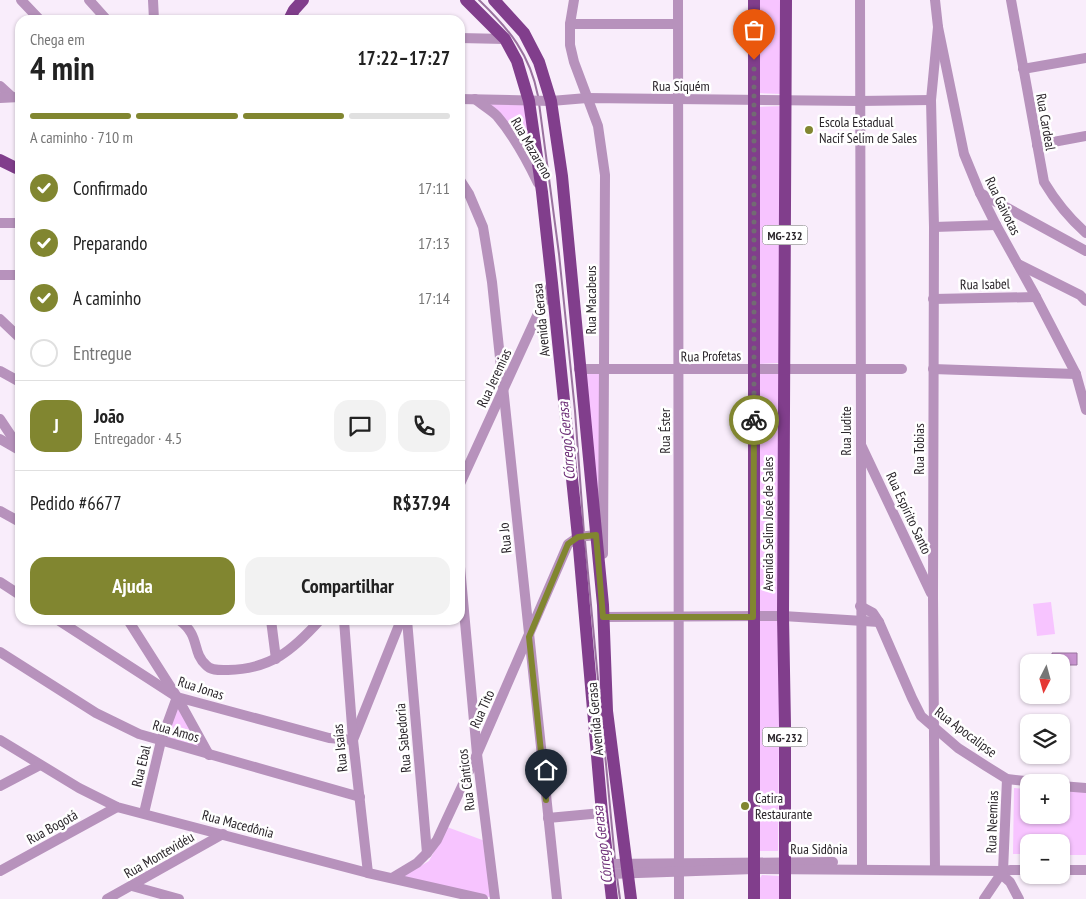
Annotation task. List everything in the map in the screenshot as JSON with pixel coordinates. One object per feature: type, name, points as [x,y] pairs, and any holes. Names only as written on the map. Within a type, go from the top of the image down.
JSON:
[{"type":"main road","points":[[292,15],[303,0]]},
{"type":"main road","name":"Avenida Gerasa","points":[[466,0],[505,39],[517,61],[531,101],[580,537],[602,813],[618,868],[631,899]]},
{"type":"main road","name":"Avenida Gerasa","points":[[494,0],[524,34],[539,62],[562,176],[594,535],[603,611],[607,710],[618,868],[612,899]]},
{"type":"main road","name":"Avenida Selim José de Sales","points":[[754,0],[754,899]]},
{"type":"main road","name":"Avenida Selim José de Sales","points":[[785,899],[783,616],[786,0]]},
{"type":"main road","points":[[0,160],[15,167]]},
{"type":"street","points":[[21,0],[35,15]]},
{"type":"street","points":[[88,0],[102,15]]},
{"type":"street","points":[[153,0],[154,15]]},
{"type":"street","name":"Rua Macabeus","points":[[574,0],[570,24],[570,46],[598,126],[605,174],[603,611]]},
{"type":"street","name":"Rua Éster","points":[[678,0],[679,899]]},
{"type":"street","name":"Rua Judite","points":[[860,0],[862,866]]},
{"type":"street","name":"Rua Gaivotas","points":[[935,0],[938,27],[964,154],[980,194],[1076,374],[1086,410]]},
{"type":"street","name":"Rua Cardeal","points":[[1011,0],[1044,182],[1056,203],[1086,233]]},
{"type":"street","points":[[570,24],[677,24]]},
{"type":"street","name":"Rua Tobias","points":[[935,867],[933,597],[934,227],[931,100],[938,27]]},
{"type":"street","points":[[465,38],[505,39]]},
{"type":"street","points":[[1023,69],[1086,58]]},
{"type":"street","points":[[0,86],[15,96]]},
{"type":"street","points":[[0,98],[15,97]]},
{"type":"street","name":"Rua Siquém","points":[[548,101],[587,98],[931,100]]},
{"type":"street","points":[[465,99],[548,101]]},
{"type":"street","name":"Rua Mazareno","points":[[475,99],[496,115],[512,136],[542,192]]},
{"type":"street","points":[[1037,145],[1086,136]]},
{"type":"street","points":[[0,169],[15,168]]},
{"type":"street","name":"Rua Jo","points":[[465,189],[483,227],[492,282],[557,899]]},
{"type":"street","points":[[980,194],[1086,251]]},
{"type":"street","points":[[0,223],[15,223]]},
{"type":"street","points":[[934,227],[996,225]]},
{"type":"street","points":[[1018,263],[1080,295],[1086,301]]},
{"type":"street","points":[[0,275],[15,275]]},
{"type":"street","name":"Rua Jeremias","points":[[465,473],[552,283]]},
{"type":"street","name":"Rua Isabel","points":[[933,299],[1036,297]]},
{"type":"street","points":[[0,319],[15,333]]},
{"type":"street","name":"Rua Profetas","points":[[579,369],[902,369]]},
{"type":"street","points":[[933,369],[1076,374]]},
{"type":"street","points":[[0,371],[15,379]]},
{"type":"street","points":[[0,419],[15,442]]},
{"type":"street","points":[[0,439],[15,447]]},
{"type":"street","name":"Rua Espírito Santo","points":[[860,442],[933,597]]},
{"type":"street","points":[[0,511],[15,519]]},
{"type":"street","points":[[580,537],[594,535]]},
{"type":"street","name":"Rua Tito","points":[[392,878],[417,862],[437,840],[529,637],[568,544],[580,537]]},
{"type":"street","points":[[0,582],[15,592]]},
{"type":"street","name":"Rua Apocalipse","points":[[860,606],[873,612],[880,622],[921,716],[958,748],[1007,779],[1020,780]]},
{"type":"street","points":[[603,611],[679,616],[783,616],[880,622]]},
{"type":"street","name":"Rua Cânticos","points":[[465,622],[477,754],[495,899]]},
{"type":"street","name":"Rua Jonas","points":[[66,625],[177,697],[329,738],[353,740]]},
{"type":"street","points":[[131,625],[177,697],[209,755]]},
{"type":"street","points":[[184,625],[192,633],[203,662],[208,668],[215,670],[236,670],[264,664],[276,659],[292,649],[315,625]]},
{"type":"street","points":[[272,625],[276,659]]},
{"type":"street","name":"Rua Isaías","points":[[344,625],[353,740],[368,873]]},
{"type":"street","points":[[353,740],[399,625]]},
{"type":"street","name":"Rua Sabedoria","points":[[407,625],[427,853]]},
{"type":"street","name":"Rua Amos","points":[[0,652],[105,718],[139,734],[360,797]]},
{"type":"street","name":"Rua Ebal","points":[[144,813],[161,741],[177,697]]},
{"type":"street","name":"Rua Macedônia","points":[[0,740],[79,788],[118,807],[368,873],[483,899]]},
{"type":"street","points":[[0,786],[40,765]]},
{"type":"street","name":"Rua Neemias","points":[[1005,870],[1007,779]]},
{"type":"street","points":[[1070,787],[1086,788]]},
{"type":"street","name":"Rua Bogotá","points":[[0,872],[118,807]]},
{"type":"street","points":[[548,818],[602,813]]},
{"type":"street","name":"Rua Montevidéu","points":[[107,899],[223,834]]},
{"type":"street","name":"Rua Sidônia","points":[[618,868],[754,865],[1020,870]]},
{"type":"street","points":[[984,899],[1005,870]]},
{"type":"street","points":[[1005,870],[1019,899]]},
{"type":"street","points":[[1070,870],[1086,870]]},
{"type":"street","points":[[132,886],[179,899]]},
{"type":"shaded area","points":[[758,0],[782,0],[781,94],[758,93]]},
{"type":"shaded area","points":[[484,101],[526,103],[537,175],[516,134],[502,117]]},
{"type":"shaded area","points":[[782,106],[779,363],[757,364],[758,107]]},
{"type":"shaded area","points":[[781,372],[779,612],[757,612],[757,374]]},
{"type":"shaded area","points":[[601,373],[601,564],[583,374]]},
{"type":"shaded area","points":[[1051,602],[1055,634],[1037,636],[1033,604]]},
{"type":"shaded area","points":[[757,620],[780,620],[778,851],[758,851]]},
{"type":"shaded area","points":[[1077,653],[1077,665],[1070,665],[1070,654],[1052,654]]},
{"type":"shaded area","points":[[178,701],[205,751],[164,740]]},
{"type":"shaded area","points":[[1014,788],[1020,788],[1020,824],[1070,824],[1070,791],[1086,792],[1086,855],[1070,855],[1070,834],[1020,834],[1020,854],[1013,854]]},
{"type":"shaded area","points":[[447,827],[485,841],[493,898],[402,877],[429,861]]},
{"type":"shaded area","points":[[762,875],[779,876],[780,899],[760,899],[760,878]]},
{"type":"waterway","name":"Córrego Gerasa","points":[[479,0],[500,21],[517,43],[530,67],[538,96]]},
{"type":"waterway","name":"Córrego Gerasa","points":[[539,103],[559,254],[575,411],[584,533]]},
{"type":"waterway","name":"Córrego Gerasa","points":[[585,541],[615,860]]},
{"type":"waterway","name":"Córrego Gerasa","points":[[617,877],[620,899]]},
{"type":"way so far","points":[[754,60],[754,420]]},
{"type":"place","name":"Escola Estadual Nacif Selim de Sales","points":[[809,130]]},
{"type":"place","name":"Catira Restaurante","points":[[745,806]]},
{"type":"route","points":[[546,800],[529,637],[568,544],[578,537],[596,535],[603,617],[753,617],[754,420]]}]
